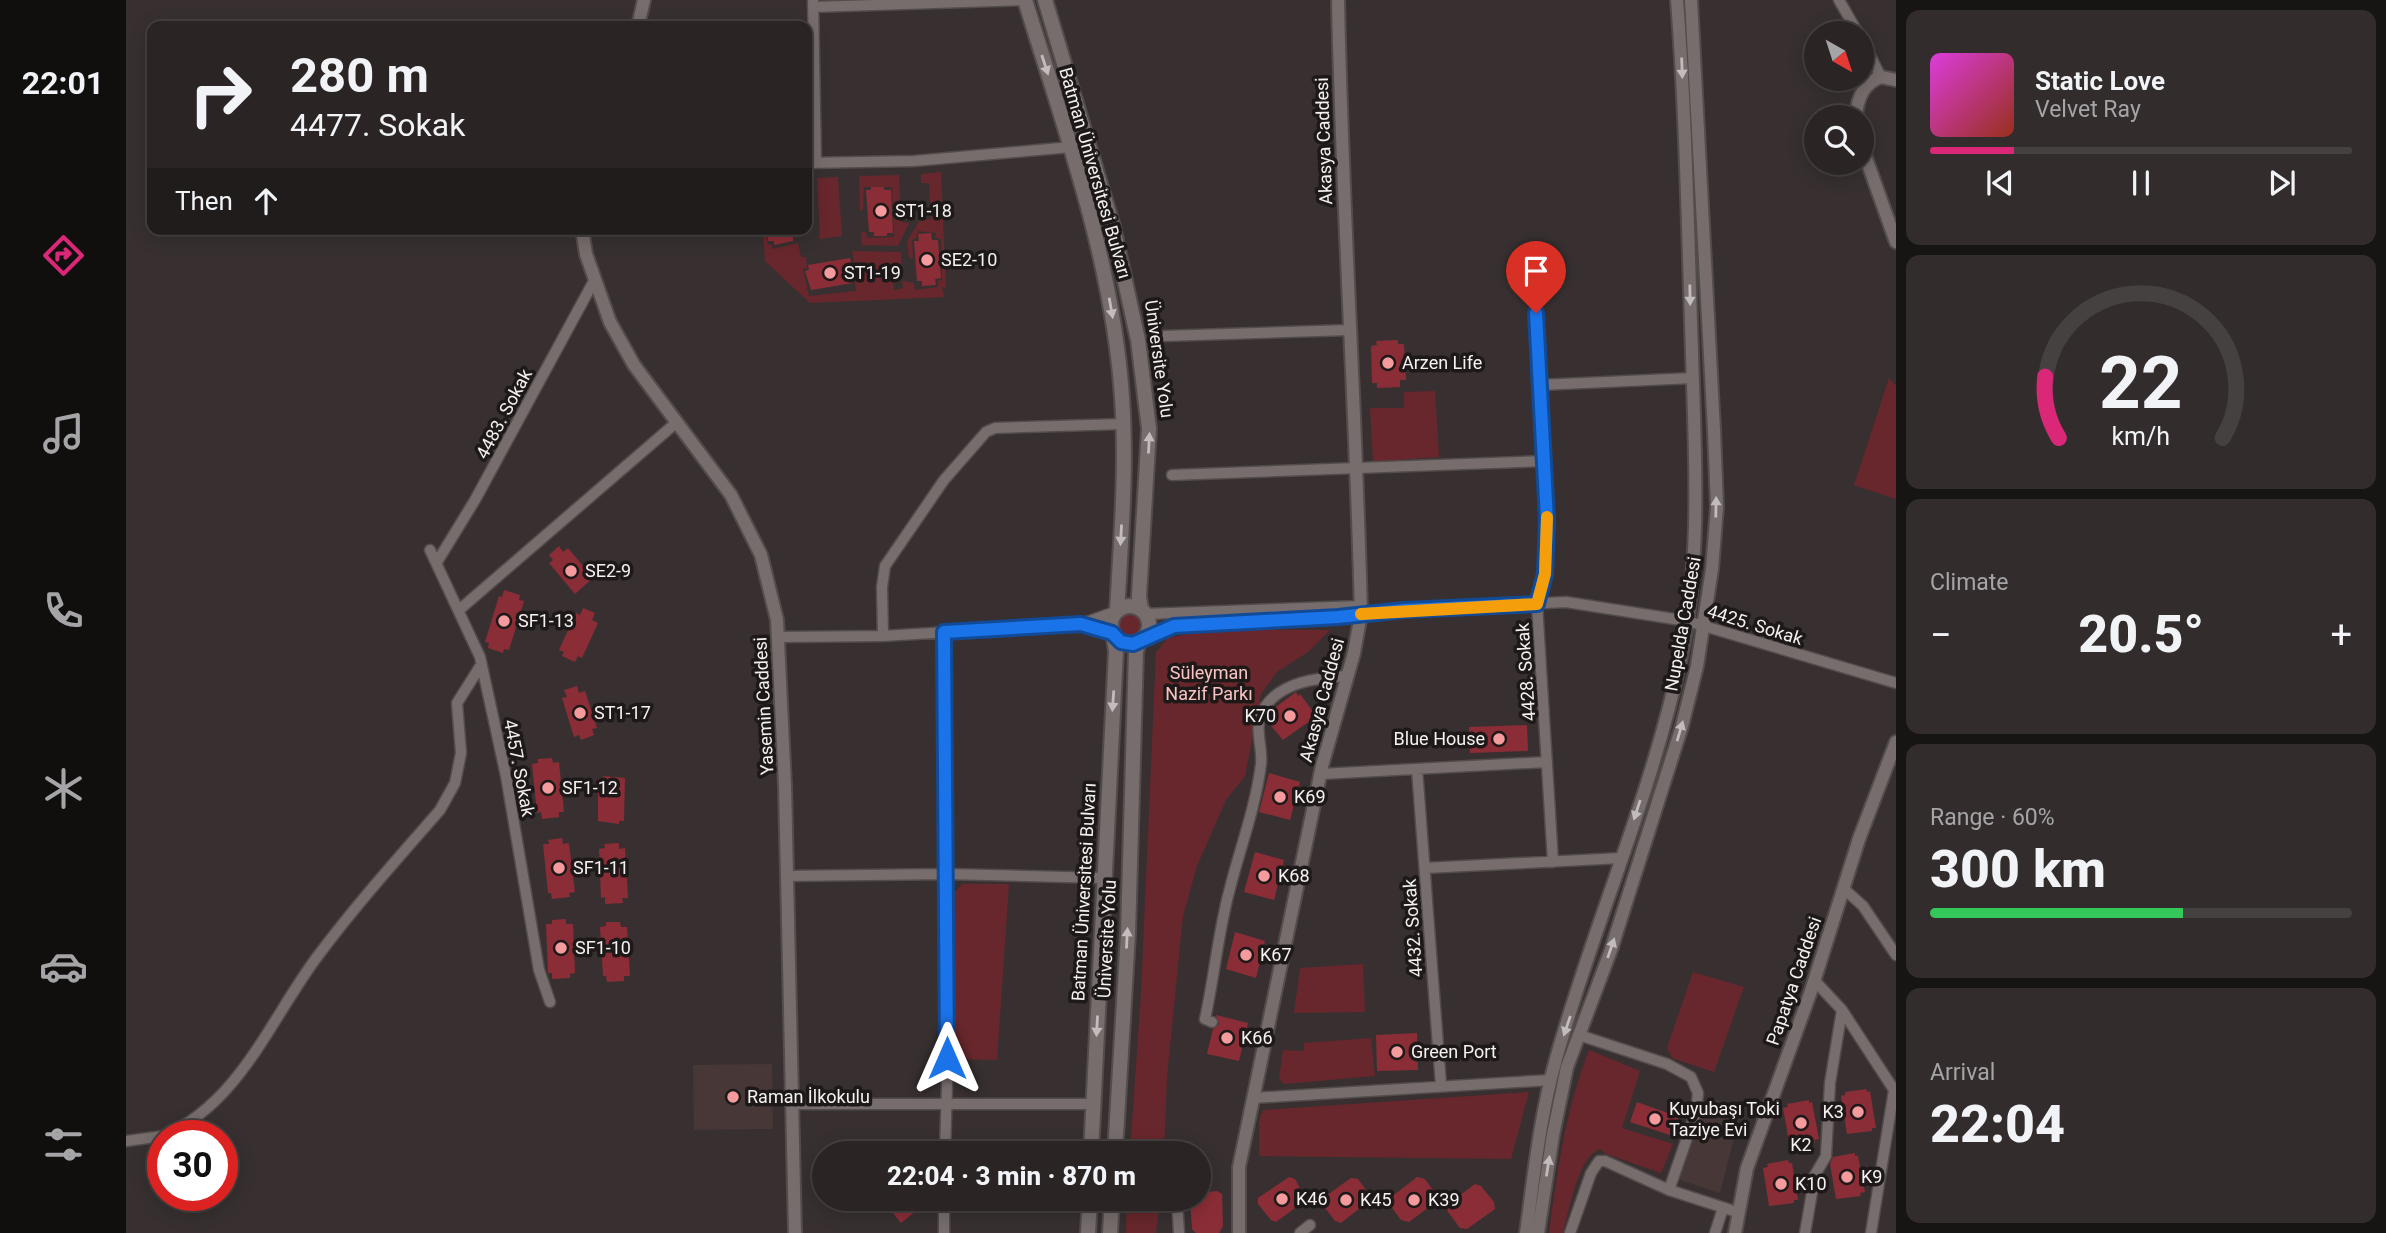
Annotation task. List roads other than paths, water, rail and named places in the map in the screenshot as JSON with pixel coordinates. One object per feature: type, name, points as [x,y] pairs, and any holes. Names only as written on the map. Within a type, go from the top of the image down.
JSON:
[{"type":"main road","name":"Batman Üniversitesi Bulvarı","points":[[1025,0],[1071,146],[1106,278],[1115,333],[1123,424],[1124,480],[1117,611]]},
{"type":"main road","name":"Üniversite Yolu","points":[[1045,0],[1110,215],[1128,285],[1138,340],[1149,429],[1139,596],[1143,611]]},
{"type":"main road","points":[[1129,606],[1143,611],[1149,626],[1142,640],[1126,644],[1112,633],[1111,621],[1117,611],[1129,606]]},
{"type":"main road","name":"Batman Üniversitesi Bulvarı","points":[[1091,1141],[1116,651],[1112,633]]},
{"type":"main road","name":"Üniversite Yolu","points":[[1116,1141],[1128,934],[1136,651],[1142,640]]},
{"type":"main road","points":[[1088,1233],[1089,1211]]},
{"type":"main road","points":[[1111,1233],[1112,1211]]},
{"type":"street","points":[[639,21],[645,0]]},
{"type":"street","points":[[812,84],[813,4],[1025,0]]},
{"type":"street","name":"Akasya Caddesi","points":[[1239,1233],[1239,1167],[1321,774],[1354,653],[1361,610],[1357,469],[1342,187],[1338,0]]},
{"type":"street","name":"Nupelda Caddesi","points":[[1526,1233],[1551,1080],[1662,733],[1681,660],[1687,621],[1694,535],[1692,378],[1681,54],[1676,0]]},
{"type":"street","name":"Nupelda Caddesi","points":[[1538,1233],[1561,1092],[1611,950],[1678,739],[1697,666],[1712,569],[1717,507],[1691,0]]},
{"type":"street","points":[[1839,0],[1851,21]]},
{"type":"street","points":[[1874,63],[1881,77]]},
{"type":"street","points":[[1857,105],[1865,86],[1881,77],[1896,80]]},
{"type":"street","points":[[812,163],[914,161],[1071,146]]},
{"type":"street","points":[[1872,175],[1896,242]]},
{"type":"street","name":"Yasemin Caddesi","points":[[583,235],[586,254],[610,322],[634,365],[731,495],[761,555],[777,620],[787,876],[794,1233]]},
{"type":"street","name":"4483. Sokak","points":[[437,562],[475,500],[595,279]]},
{"type":"street","name":"4428. Sokak","points":[[1536,313],[1547,520],[1545,574],[1537,604],[1553,862]]},
{"type":"street","points":[[1164,336],[1350,330]]},
{"type":"street","points":[[1540,386],[1692,378]]},
{"type":"street","points":[[459,610],[677,422]]},
{"type":"street","points":[[883,636],[882,587],[885,566],[944,480],[986,432],[995,428],[1123,424]]},
{"type":"street","points":[[1172,475],[1544,461]]},
{"type":"street","name":"4457. Sokak","points":[[430,550],[459,610],[481,665],[506,776],[539,970],[550,1002]]},
{"type":"street","name":"4425. Sokak","points":[[1142,640],[1174,626],[1361,610],[1566,602],[1687,621],[1896,683]]},
{"type":"street","points":[[1143,611],[1361,610]]},
{"type":"street","points":[[778,637],[883,636],[1081,624],[1117,611]]},
{"type":"street","points":[[1081,624],[1112,633]]},
{"type":"street","points":[[944,632],[947,874],[945,1141]]},
{"type":"street","points":[[192,1120],[233,1084],[315,960],[440,810],[455,783],[461,753],[457,703],[481,665]]},
{"type":"street","points":[[1212,1021],[1205,1018],[1216,970],[1225,909],[1262,761],[1258,726],[1261,715],[1270,701],[1293,686],[1315,678],[1346,676]]},
{"type":"street","name":"Papatya Caddesi","points":[[1735,1233],[1747,1168],[1896,742]]},
{"type":"street","points":[[1321,774],[1547,762]]},
{"type":"street","name":"4432. Sokak","points":[[1417,769],[1441,1085]]},
{"type":"street","points":[[1425,868],[1622,858]]},
{"type":"street","points":[[787,876],[947,874],[1105,878]]},
{"type":"street","points":[[1843,888],[1863,906],[1896,956]]},
{"type":"street","points":[[1814,980],[1842,1010],[1895,1091],[1871,1233]]},
{"type":"street","points":[[1805,1233],[1815,1175],[1826,1156],[1830,1083],[1842,1010]]},
{"type":"street","points":[[1579,1035],[1667,1064],[1691,1077],[1698,1093],[1696,1112],[1669,1190]]},
{"type":"street","points":[[1254,1098],[1551,1080]]},
{"type":"street","points":[[792,1104],[1093,1104]]},
{"type":"street","points":[[126,1141],[147,1138]]},
{"type":"street","points":[[1570,1233],[1591,1173],[1599,1161],[1669,1190],[1737,1212]]},
{"type":"street","points":[[1715,1233],[1723,1208]]},
{"type":"street","points":[[944,1211],[944,1233]]},
{"type":"street","points":[[1178,1211],[1179,1233]]},
{"type":"street","points":[[1300,1233],[1310,1225]]},
{"type":"place","name":"ST1-18","points":[[881,211]]},
{"type":"place","name":"SE2-10","points":[[927,260]]},
{"type":"place","name":"ST1-19","points":[[830,273]]},
{"type":"place","name":"Arzen Life","points":[[1388,363]]},
{"type":"place","name":"SE2-9","points":[[571,571]]},
{"type":"place","name":"SF1-13","points":[[504,621]]},
{"type":"place","name":"ST1-17","points":[[580,713]]},
{"type":"place","name":"K70","points":[[1290,716]]},
{"type":"place","name":"Blue House","points":[[1499,739]]},
{"type":"place","name":"SF1-12","points":[[548,788]]},
{"type":"place","name":"K69","points":[[1280,797]]},
{"type":"place","name":"SF1-11","points":[[559,868]]},
{"type":"place","name":"K68","points":[[1264,876]]},
{"type":"place","name":"SF1-10","points":[[561,948]]},
{"type":"place","name":"K67","points":[[1246,955]]},
{"type":"place","name":"K66","points":[[1227,1038]]},
{"type":"place","name":"Green Port","points":[[1397,1052]]},
{"type":"place","name":"Raman İlkokulu","points":[[733,1097]]},
{"type":"place","name":"K3","points":[[1858,1112]]},
{"type":"place","name":"Kuyubaşı Toki Taziye Evi","points":[[1655,1119]]},
{"type":"place","name":"K2","points":[[1801,1123]]},
{"type":"place","name":"K9","points":[[1847,1177]]},
{"type":"place","name":"K10","points":[[1781,1184]]},
{"type":"place","name":"K46","points":[[1282,1199]]},
{"type":"place","name":"K45","points":[[1346,1200]]},
{"type":"place","name":"K39","points":[[1414,1200]]},
{"type":"park label","name":"Süleyman Nazif Parkı","points":[[1209,683]]}]
